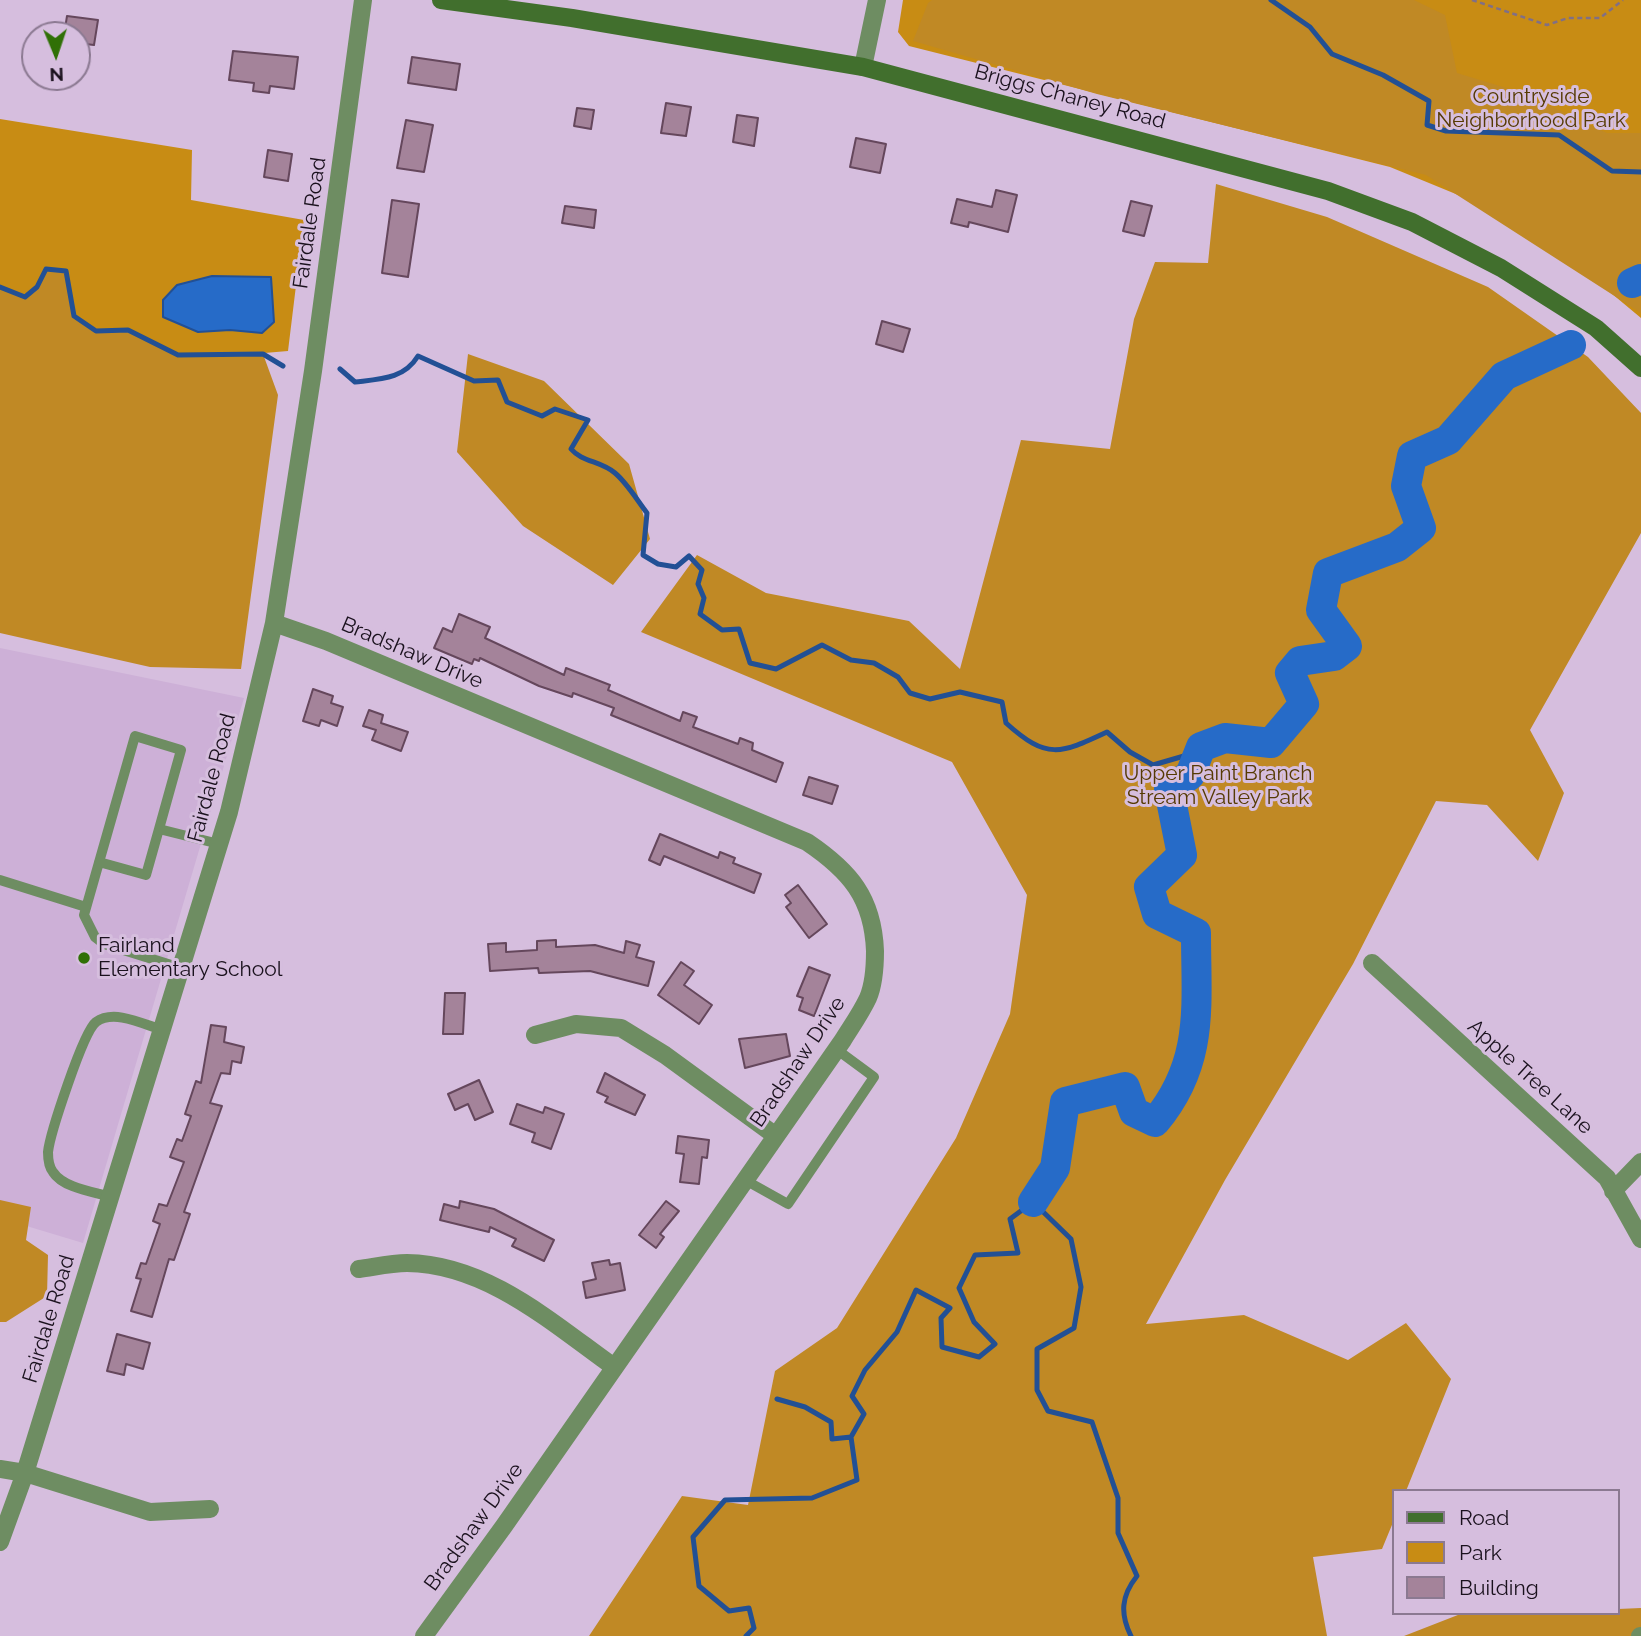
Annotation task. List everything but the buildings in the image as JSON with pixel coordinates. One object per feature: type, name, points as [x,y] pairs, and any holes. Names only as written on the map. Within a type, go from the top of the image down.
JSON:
[{"type":"main road","name":"Briggs Chaney Road","points":[[441,0],[572,18],[863,66],[1328,191],[1412,222],[1502,268],[1596,328],[1641,368]]},
{"type":"street","name":"Fairdale Road","points":[[0,1542],[25,1473],[219,844],[274,624],[313,371],[363,0]]},
{"type":"street","points":[[863,66],[877,0]]},
{"type":"street","name":"Bradshaw Drive","points":[[274,624],[326,641],[807,842],[836,862],[862,894],[874,923],[875,967],[868,997],[836,1049],[424,1636]]},
{"type":"street","name":"Apple Tree Lane","points":[[1372,963],[1607,1178],[1641,1239]]},
{"type":"street","points":[[535,1035],[576,1024],[621,1028],[666,1055],[776,1136]]},
{"type":"street","points":[[1614,1191],[1641,1163]]},
{"type":"street","points":[[359,1269],[407,1263],[452,1270],[481,1279],[527,1305],[614,1367]]},
{"type":"street","points":[[0,1469],[25,1473],[150,1513],[210,1509]]},
{"type":"lane","points":[[99,862],[146,875],[181,750],[135,736],[86,907],[84,915],[94,937],[104,944],[181,968]]},
{"type":"lane","points":[[159,829],[219,844]]},
{"type":"lane","points":[[0,880],[86,907]]},
{"type":"lane","points":[[111,1197],[62,1182],[49,1162],[52,1139],[82,1043],[96,1022],[107,1017],[122,1018],[162,1030]]},
{"type":"lane","points":[[745,1180],[788,1204],[874,1077],[836,1049]]},
{"type":"path","points":[[1472,0],[1547,25],[1568,18],[1600,18],[1622,0]]},
{"type":"shaded area","name":"Fairland Elementary School","points":[[0,648],[244,698],[83,1243],[0,1218]]},
{"type":"green space","name":"Countryside Neighborhood Park","points":[[903,0],[1641,0],[1641,318],[1587,273],[1468,199],[1390,167],[909,46],[898,32]]},
{"type":"green space","name":"Countryside Neighborhood Park","points":[[932,0],[1414,0],[1445,15],[1457,73],[1523,93],[1607,133],[1641,133],[1641,313],[1426,175],[1097,94],[913,41],[928,3]]},
{"type":"green space","points":[[0,119],[192,150],[191,200],[304,220],[288,351],[229,356],[178,355],[128,330],[96,331],[74,316],[66,271],[46,269],[37,287],[25,297],[0,287]]},
{"type":"green space","name":"Upper Paint Branch Stream Valley Park","points":[[1216,184],[1327,217],[1488,287],[1588,357],[1641,413],[1641,533],[1530,730],[1564,793],[1538,861],[1487,805],[1436,801],[1353,964],[1225,1180],[1146,1324],[1244,1315],[1348,1360],[1406,1323],[1451,1379],[1407,1489],[1392,1489],[1392,1525],[1382,1549],[1313,1557],[1327,1636],[589,1636],[682,1496],[748,1505],[775,1371],[837,1328],[956,1138],[1010,1014],[1027,895],[952,762],[641,632],[697,555],[766,593],[909,621],[960,669],[1021,440],[1110,449],[1134,319],[1155,262],[1208,263]]},
{"type":"green space","points":[[46,269],[66,271],[73,316],[96,331],[128,330],[178,355],[263,354],[278,395],[241,669],[150,667],[0,633],[0,287],[25,297],[37,287]]},
{"type":"green space","points":[[468,354],[544,381],[629,464],[650,539],[613,585],[523,526],[457,452]]},
{"type":"green space","points":[[0,1200],[31,1207],[26,1240],[48,1255],[47,1296],[6,1322],[0,1322]]},
{"type":"green space","points":[[1641,1608],[1641,1636],[1404,1636],[1458,1615],[1620,1615],[1620,1609]]},
{"type":"water","points":[[212,276],[271,277],[274,322],[262,333],[230,330],[198,332],[163,317],[163,300],[177,285]]},
{"type":"waterway","points":[[1271,0],[1310,27],[1332,54],[1383,75],[1429,101],[1427,125],[1446,131],[1559,135],[1612,171],[1641,172]]},
{"type":"waterway","points":[[0,287],[25,297],[37,287],[46,269],[66,271],[74,316],[96,331],[128,330],[178,355],[263,354],[283,366]]},
{"type":"waterway","points":[[1632,283],[1641,279]]},
{"type":"waterway","points":[[1033,1202],[1055,1168],[1065,1102],[1125,1087],[1134,1112],[1155,1122],[1171,1100],[1190,1055],[1196,1009],[1196,933],[1157,914],[1149,887],[1182,855],[1169,790],[1190,775],[1201,747],[1225,738],[1271,743],[1304,704],[1290,673],[1300,661],[1334,656],[1347,646],[1321,610],[1328,573],[1397,547],[1421,528],[1406,486],[1412,456],[1448,440],[1504,376],[1571,345]]},
{"type":"waterway","points":[[340,369],[355,382],[383,379],[399,374],[418,356],[474,381],[498,380],[507,402],[542,416],[555,409],[588,420],[571,449],[581,457],[615,473],[647,513],[643,555],[658,564],[676,567],[689,556],[702,570],[698,584],[704,598],[700,614],[722,630],[739,629],[750,663],[776,669],[822,645],[851,660],[874,663],[898,677],[910,693],[930,699],[960,692],[1002,702],[1006,723],[1032,743],[1044,748],[1065,749],[1107,732],[1130,752],[1153,765],[1184,756],[1201,747]]},
{"type":"waterway","points":[[746,1636],[754,1628],[749,1608],[729,1611],[699,1586],[693,1537],[725,1500],[812,1498],[857,1480],[851,1437],[864,1414],[852,1396],[865,1370],[897,1332],[916,1290],[950,1308],[941,1318],[942,1347],[979,1357],[995,1344],[974,1322],[959,1288],[975,1255],[1018,1253],[1010,1219],[1033,1202],[1071,1239],[1081,1287],[1074,1328],[1037,1349],[1037,1390],[1048,1411],[1092,1422],[1118,1498],[1118,1533],[1137,1576],[1124,1605],[1125,1620],[1131,1636]]},
{"type":"waterway","points":[[777,1399],[805,1407],[831,1422],[832,1439],[851,1437]]},
{"type":"place","name":"Fairland Elementary School","points":[[84,958]]}]
